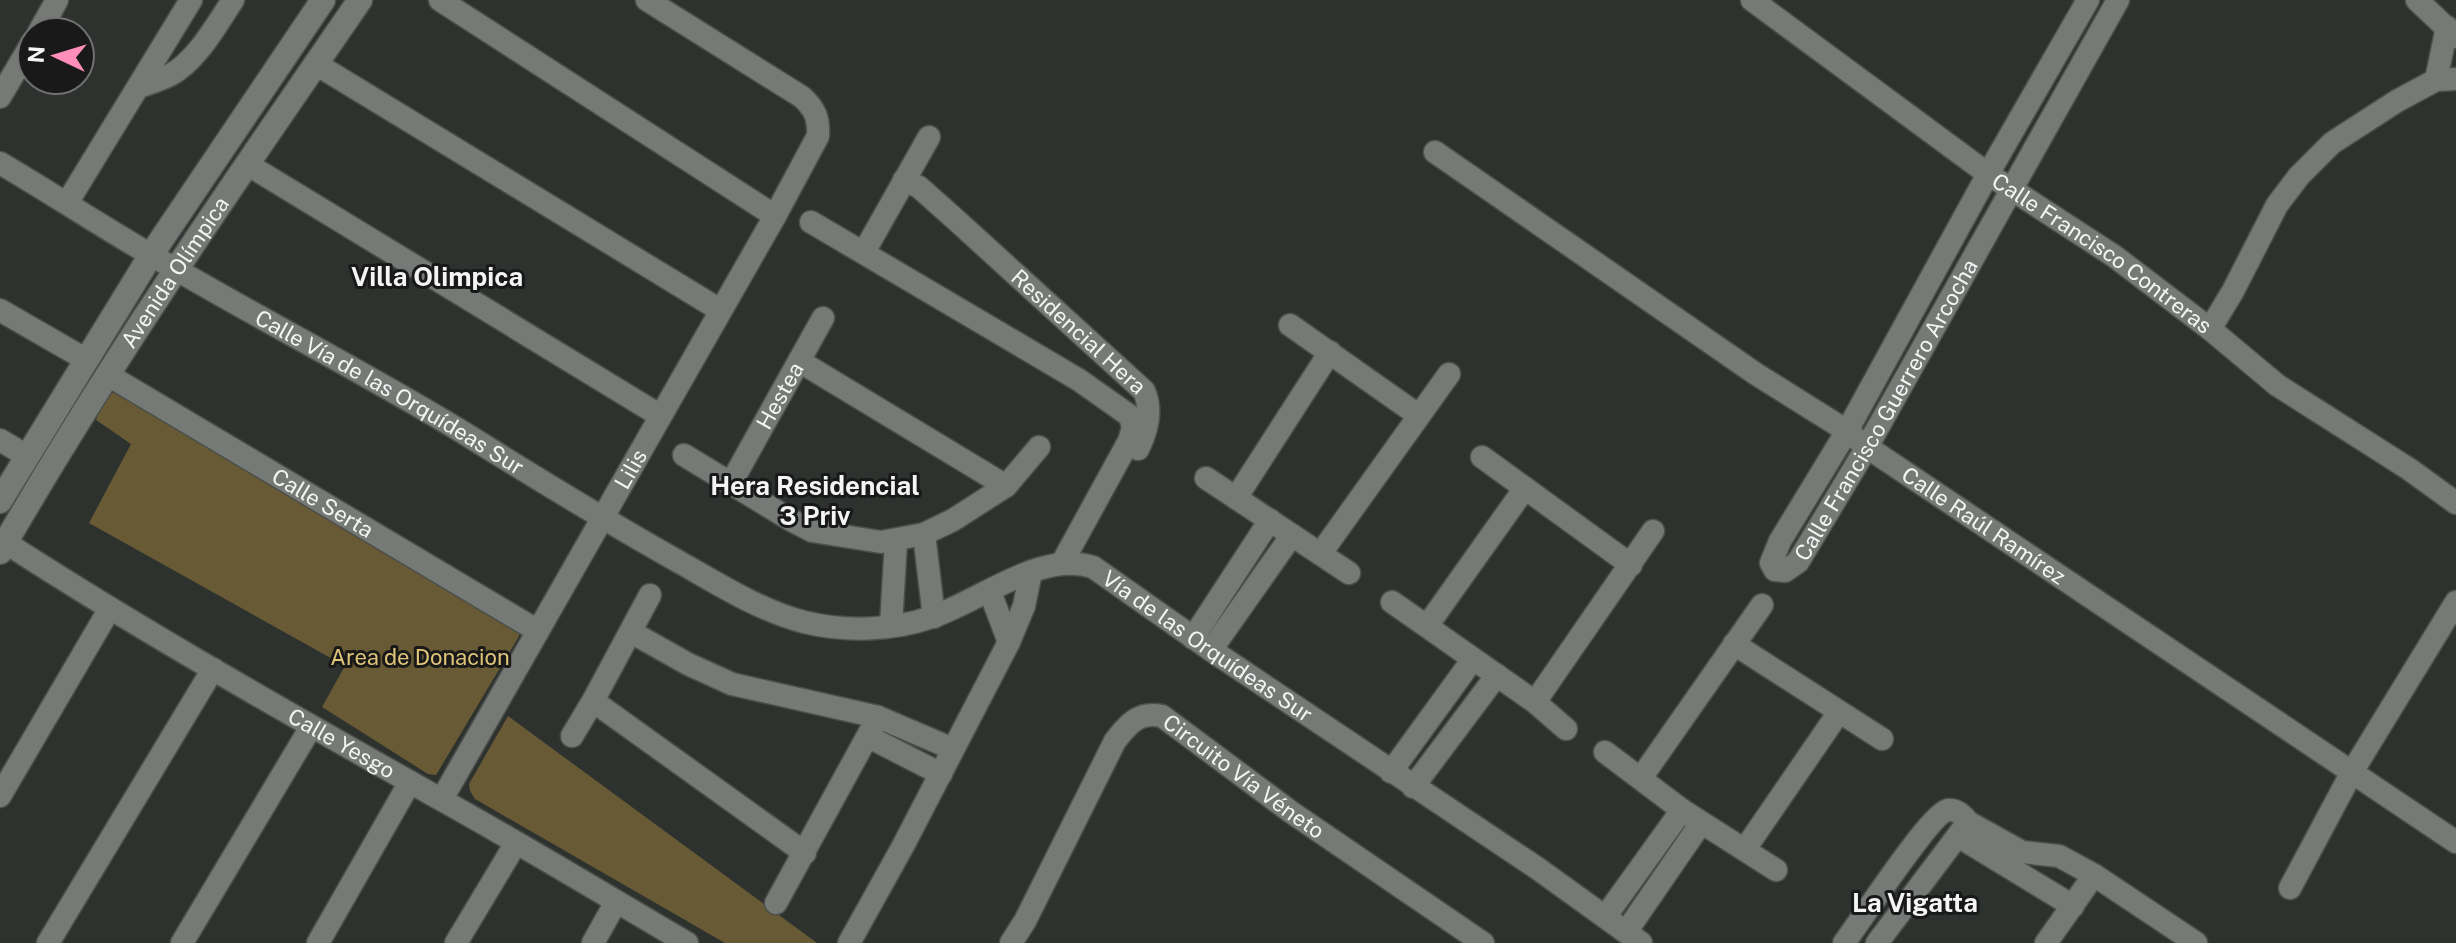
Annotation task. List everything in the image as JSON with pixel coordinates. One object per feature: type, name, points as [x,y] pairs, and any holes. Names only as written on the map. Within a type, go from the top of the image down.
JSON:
[{"type":"street","points":[[67,203],[191,0]]},
{"type":"street","points":[[139,87],[173,74],[184,64],[205,42],[233,0]]},
{"type":"street","name":"Avenida Olímpica","points":[[0,501],[151,255],[323,0]]},
{"type":"street","name":"Avenida Olímpica","points":[[2,545],[176,269],[360,0]]},
{"type":"street","points":[[440,0],[775,216]]},
{"type":"street","name":"Lilis","points":[[442,799],[818,136],[816,113],[802,97],[647,0]]},
{"type":"street","name":"Calle Francisco Contreras","points":[[1752,0],[2010,190],[2114,256],[2277,385],[2409,469],[2456,503]]},
{"type":"street","name":"Calle Francisco Guerrero Arcocha","points":[[2088,0],[1847,431],[1780,541],[1771,563],[1775,570],[1785,571],[1798,562],[1867,447],[2118,0]]},
{"type":"street","points":[[2210,329],[2277,205],[2299,176],[2332,143],[2397,101],[2446,80],[2451,32],[2417,0]]},
{"type":"street","points":[[316,64],[720,310]]},
{"type":"street","points":[[0,97],[16,70]]},
{"type":"street","points":[[864,252],[929,137]]},
{"type":"street","name":"Calle Raúl Ramírez","points":[[1435,152],[1756,374],[1847,431],[2456,842]]},
{"type":"street","name":"Calle Vía de las Orquídeas Sur","points":[[0,163],[151,255],[460,431],[602,519]]},
{"type":"street","points":[[247,164],[659,415]]},
{"type":"street","name":"Residencial Hera","points":[[904,180],[919,187],[1146,395],[1148,424],[1134,443],[1069,563]]},
{"type":"street","name":"Residencial Hera","points":[[811,222],[1079,380],[1127,412],[1134,443]]},
{"type":"street","points":[[0,310],[85,359]]},
{"type":"street","points":[[799,361],[823,318]]},
{"type":"street","points":[[1290,325],[1418,415]]},
{"type":"street","points":[[1236,498],[1330,352]]},
{"type":"street","points":[[1079,380],[1100,353]]},
{"type":"street","name":"Hestea","points":[[731,483],[799,361],[1006,486]]},
{"type":"street","points":[[1321,553],[1449,374]]},
{"type":"street","name":"Calle Serta","points":[[108,375],[538,631]]},
{"type":"street","points":[[0,440],[27,456]]},
{"type":"street","points":[[684,455],[812,531],[862,541],[896,541],[924,534],[953,520],[1006,486],[1039,447]]},
{"type":"street","points":[[1482,457],[1631,565]]},
{"type":"street","points":[[1206,478],[1349,573]]},
{"type":"street","points":[[1427,626],[1525,488]]},
{"type":"street","points":[[602,519],[755,603],[802,621],[836,628],[891,626],[934,617],[1031,572],[1069,563]]},
{"type":"street","points":[[1202,644],[1270,520]]},
{"type":"street","points":[[1535,702],[1653,531]]},
{"type":"street","points":[[924,534],[934,617]]},
{"type":"street","points":[[1202,644],[1292,535]]},
{"type":"street","points":[[891,626],[896,541]]},
{"type":"street","name":"Calle Yesgo","points":[[2,545],[109,610],[442,799],[687,943]]},
{"type":"street","name":"Vía de las Orquídeas Sur","points":[[1069,563],[1102,571],[1202,644],[1537,868],[1633,937]]},
{"type":"street","points":[[849,943],[1009,642],[1024,606],[1031,572]]},
{"type":"street","points":[[990,592],[1009,642]]},
{"type":"street","points":[[572,736],[650,595]]},
{"type":"street","points":[[1392,602],[1535,702],[1566,729]]},
{"type":"street","points":[[2290,888],[2352,772],[2456,602]]},
{"type":"street","points":[[1641,778],[1762,605]]},
{"type":"street","points":[[0,796],[109,610]]},
{"type":"street","points":[[631,632],[732,684],[953,749]]},
{"type":"street","points":[[1734,644],[1882,739]]},
{"type":"street","points":[[1391,772],[1473,659]]},
{"type":"street","points":[[48,943],[213,669]]},
{"type":"street","points":[[1413,787],[1497,675]]},
{"type":"street","points":[[593,701],[805,853]]},
{"type":"street","points":[[1745,849],[1839,712]]},
{"type":"street","name":"Circuito Vía Véneto","points":[[1011,943],[1115,741],[1128,724],[1146,714],[1162,716],[1291,812],[1483,943]]},
{"type":"street","points":[[182,943],[311,727]]},
{"type":"street","points":[[874,727],[941,774]]},
{"type":"street","points":[[776,903],[874,727]]},
{"type":"street","points":[[1605,752],[1692,816],[1776,870]]},
{"type":"street","points":[[318,943],[410,782]]},
{"type":"street","points":[[1844,943],[1926,829],[1940,815],[1954,810],[1965,817],[1963,829],[1877,943]]},
{"type":"street","points":[[1605,917],[1692,816]]},
{"type":"street","points":[[1633,937],[1692,816]]},
{"type":"street","points":[[1963,829],[2022,852],[2059,856],[2094,875],[2196,943]]},
{"type":"street","points":[[1963,829],[2073,906]]},
{"type":"street","points":[[456,943],[516,843]]},
{"type":"street","points":[[2046,943],[2094,875]]},
{"type":"street","points":[[593,943],[616,902]]},
{"type":"green space","name":"Area de Donacion","points":[[112,393],[118,393],[520,632],[436,775],[428,774],[322,707],[345,666],[89,523],[131,444],[96,420],[103,402]]},
{"type":"green space","name":"Area de Donacion","points":[[508,716],[817,943],[725,943],[475,799],[469,784]]},
{"type":"district","name":"Villa Olimpica","points":[[437,277]]},
{"type":"district","name":"Hera Residencial 3 Priv","points":[[815,501]]},
{"type":"district","name":"La Vigatta","points":[[1915,903]]}]
